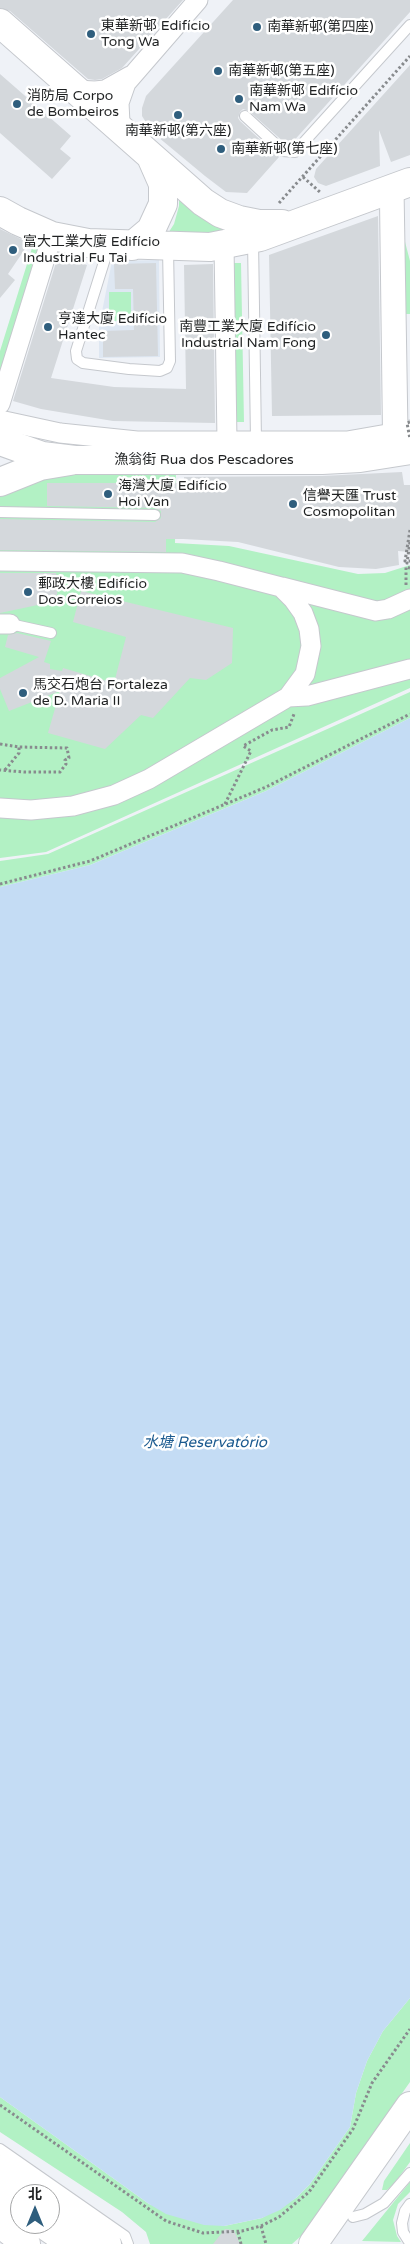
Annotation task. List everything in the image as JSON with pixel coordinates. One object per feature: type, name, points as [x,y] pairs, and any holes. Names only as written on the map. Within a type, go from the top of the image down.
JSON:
[{"type":"main road","points":[[0,23],[195,196],[211,208],[239,220],[257,231]]},
{"type":"main road","points":[[121,245],[151,230],[162,204],[160,175],[151,158]]},
{"type":"main road","points":[[0,211],[52,236],[88,244],[168,247],[224,245],[257,231],[311,218],[396,187]]},
{"type":"main road","name":"漁翁街 Rua dos Pescadores","points":[[0,482],[40,466],[75,460],[322,460],[360,458],[404,435]]},
{"type":"main road","points":[[0,441],[42,456],[75,460]]},
{"type":"main road","points":[[313,2244],[410,2106]]},
{"type":"main road","points":[[333,2244],[410,2135]]},
{"type":"main road","points":[[0,2170],[20,2184]]},
{"type":"main road","points":[[0,2194],[6,2225],[26,2244]]},
{"type":"main road","points":[[60,2211],[106,2244]]},
{"type":"main road","points":[[58,2234],[72,2244]]},
{"type":"street","points":[[75,90],[105,90],[115,86],[131,75],[198,0]]},
{"type":"street","points":[[123,132],[120,123],[119,103],[131,75]]},
{"type":"street","points":[[396,187],[404,435]]},
{"type":"street","points":[[0,404],[52,236]]},
{"type":"street","points":[[224,245],[227,441]]},
{"type":"street","name":"漁翁街 Rua dos Pescadores","points":[[0,420],[60,433],[111,440],[347,441],[404,435]]},
{"type":"street","points":[[0,560],[182,563],[219,570],[376,611],[388,609],[410,599]]},
{"type":"street","points":[[0,808],[52,809],[73,806],[114,795],[149,779],[288,697],[299,684],[307,668],[311,640],[303,613],[294,598],[281,587]]},
{"type":"street","points":[[288,697],[313,694],[410,669]]},
{"type":"lane","points":[[245,116],[283,150],[295,152],[410,25]]},
{"type":"lane","points":[[256,441],[257,231]]},
{"type":"lane","points":[[121,245],[76,351],[78,358],[83,363],[128,370],[160,370],[167,368],[170,361],[168,247]]},
{"type":"lane","points":[[0,512],[155,515]]},
{"type":"lane","points":[[5,624],[51,633]]},
{"type":"lane","points":[[0,2149],[125,2236],[128,2244]]},
{"type":"lane","points":[[352,2217],[365,2214],[384,2203],[410,2173]]},
{"type":"lane","points":[[410,2204],[405,2211],[402,2223],[403,2232],[410,2244]]},
{"type":"path","points":[[257,231],[410,56]]},
{"type":"path","points":[[410,530],[405,561],[410,562]]},
{"type":"path","points":[[410,542],[407,563],[410,562]]},
{"type":"path","points":[[406,575],[406,567],[410,568]]},
{"type":"path","points":[[225,804],[251,751],[243,746],[272,730],[289,727],[297,710],[316,704],[313,694]]},
{"type":"path","points":[[0,884],[90,861],[266,787],[410,714]]},
{"type":"path","points":[[0,744],[19,747],[67,748],[68,758],[65,760],[66,764],[60,772],[2,770]]},
{"type":"path","points":[[2,770],[19,753],[19,747]]},
{"type":"path","points":[[0,2105],[166,2221],[203,2233],[238,2232],[262,2226],[279,2217],[309,2192],[354,2129],[372,2083],[410,2029]]},
{"type":"path","points":[[262,2226],[266,2244]]},
{"type":"path","points":[[238,2232],[241,2244]]},
{"type":"shaded area","points":[[159,260],[160,357],[99,358],[99,327],[112,261]]},
{"type":"green space","points":[[179,194],[247,232],[165,238],[174,224],[179,206]]},
{"type":"green space","points":[[398,215],[410,261],[410,314],[392,314]]},
{"type":"green space","points":[[32,248],[46,252],[0,399],[0,351]]},
{"type":"green space","points":[[229,263],[241,263],[244,422],[231,422]]},
{"type":"green space","points":[[109,292],[131,292],[131,321],[109,321]]},
{"type":"green space","points":[[52,472],[176,472],[175,543],[229,546],[358,574],[385,573],[410,565],[410,688],[46,852],[0,858],[0,493]]},
{"type":"green space","points":[[410,692],[410,718],[266,791],[90,865],[0,887],[0,861],[48,854]]},
{"type":"green space","points":[[410,1998],[410,2082],[301,2236],[292,2244],[150,2244],[146,2232],[122,2212],[0,2132],[0,2097],[149,2204],[224,2226],[262,2218],[296,2198],[310,2184],[350,2127],[356,2093],[367,2061],[383,2031]]},
{"type":"green space","points":[[410,2143],[410,2162],[394,2184],[387,2190],[382,2190],[384,2181]]},
{"type":"green space","points":[[410,2182],[410,2192],[398,2204],[393,2220],[397,2236],[401,2242],[362,2241]]},
{"type":"water","name":"水塘 Reservatório","points":[[410,718],[410,1998],[383,2031],[367,2061],[356,2093],[350,2127],[310,2184],[280,2210],[262,2218],[224,2226],[204,2225],[166,2214],[149,2204],[0,2097],[0,887],[90,865],[266,791]]},
{"type":"building","name":"東華新邨 Edifício Tong Wa","points":[[0,0],[183,0],[122,68],[102,79],[95,80],[88,79],[10,11],[0,8]]},
{"type":"building","name":"南華新邨 Edifício Nam Wa","points":[[233,0],[410,0],[410,12],[290,145],[286,144],[249,111],[243,109],[240,112],[238,118],[240,121],[279,157],[247,193],[226,192],[152,132],[142,116],[142,108],[146,96]]},
{"type":"building","points":[[410,65],[410,155],[391,162],[379,130],[380,166],[326,186],[318,183],[314,177],[316,169]]},
{"type":"building","name":"消防局 Corpo de Bombeiros","points":[[0,74],[71,136],[60,149],[71,158],[52,179],[0,133]]},
{"type":"building","name":"南豐工業大廈 Edifício Industrial Nam Fong","points":[[378,216],[381,415],[272,416],[269,255]]},
{"type":"building","name":"富大工業大廈 Edifício Industrial Fu Tai","points":[[0,229],[29,243],[8,274],[15,280],[0,298]]},
{"type":"building","name":"亨達大廈 Edifício Hantec","points":[[58,256],[87,265],[51,378],[114,387],[186,389],[184,265],[213,264],[215,423],[113,421],[41,409],[13,401]]},
{"type":"building","points":[[156,263],[158,356],[103,357],[103,331],[134,330],[133,289],[115,289],[114,264]]},
{"type":"building","name":"信譽天匯 Trust Cosmopolitan","points":[[402,472],[404,485],[410,485],[410,552],[398,551],[399,565],[376,569],[339,567],[238,542],[183,539],[166,539],[166,552],[0,550],[0,519],[155,522],[161,518],[161,511],[155,508],[47,506],[47,483],[184,483],[184,477],[322,476]]},
{"type":"building","name":"郵政大樓 Edifício Dos Correios","points":[[0,573],[56,573],[58,581],[57,595],[47,598],[47,603],[0,613]]},
{"type":"building","points":[[81,591],[233,628],[232,663],[206,680],[190,678],[153,718],[141,715],[105,749],[48,733],[60,691],[9,711],[0,689],[0,678],[39,657],[5,647],[8,635],[17,633],[51,641],[44,662],[50,664],[50,669],[62,671],[63,668],[114,683],[126,637],[73,622]]},
{"type":"building","points":[[225,2229],[234,2230],[240,2244],[213,2244]]},
{"type":"place","name":"南華新邨(第四座)","points":[[257,27]]},
{"type":"place","name":"東華新邨 Edifício Tong Wa","points":[[91,34]]},
{"type":"place","name":"南華新邨(第五座)","points":[[218,71]]},
{"type":"place","name":"南華新邨 Edifício Nam Wa","points":[[239,99]]},
{"type":"place","name":"消防局 Corpo de Bombeiros","points":[[17,104]]},
{"type":"place","name":"南華新邨(第六座)","points":[[178,115]]},
{"type":"place","name":"南華新邨(第七座)","points":[[221,149]]},
{"type":"place","name":"富大工業大廈 Edifício Industrial Fu Tai","points":[[13,250]]},
{"type":"place","name":"亨達大廈 Edifício Hantec","points":[[48,327]]},
{"type":"place","name":"南豐工業大廈 Edifício Industrial Nam Fong","points":[[326,335]]},
{"type":"place","name":"海灣大廈 Edifício Hoi Van","points":[[108,494]]},
{"type":"place","name":"信譽天匯 Trust Cosmopolitan","points":[[293,504]]},
{"type":"place","name":"郵政大樓 Edifício Dos Correios","points":[[28,592]]},
{"type":"place","name":"馬交石炮台 Fortaleza de D. Maria II","points":[[23,693]]}]
